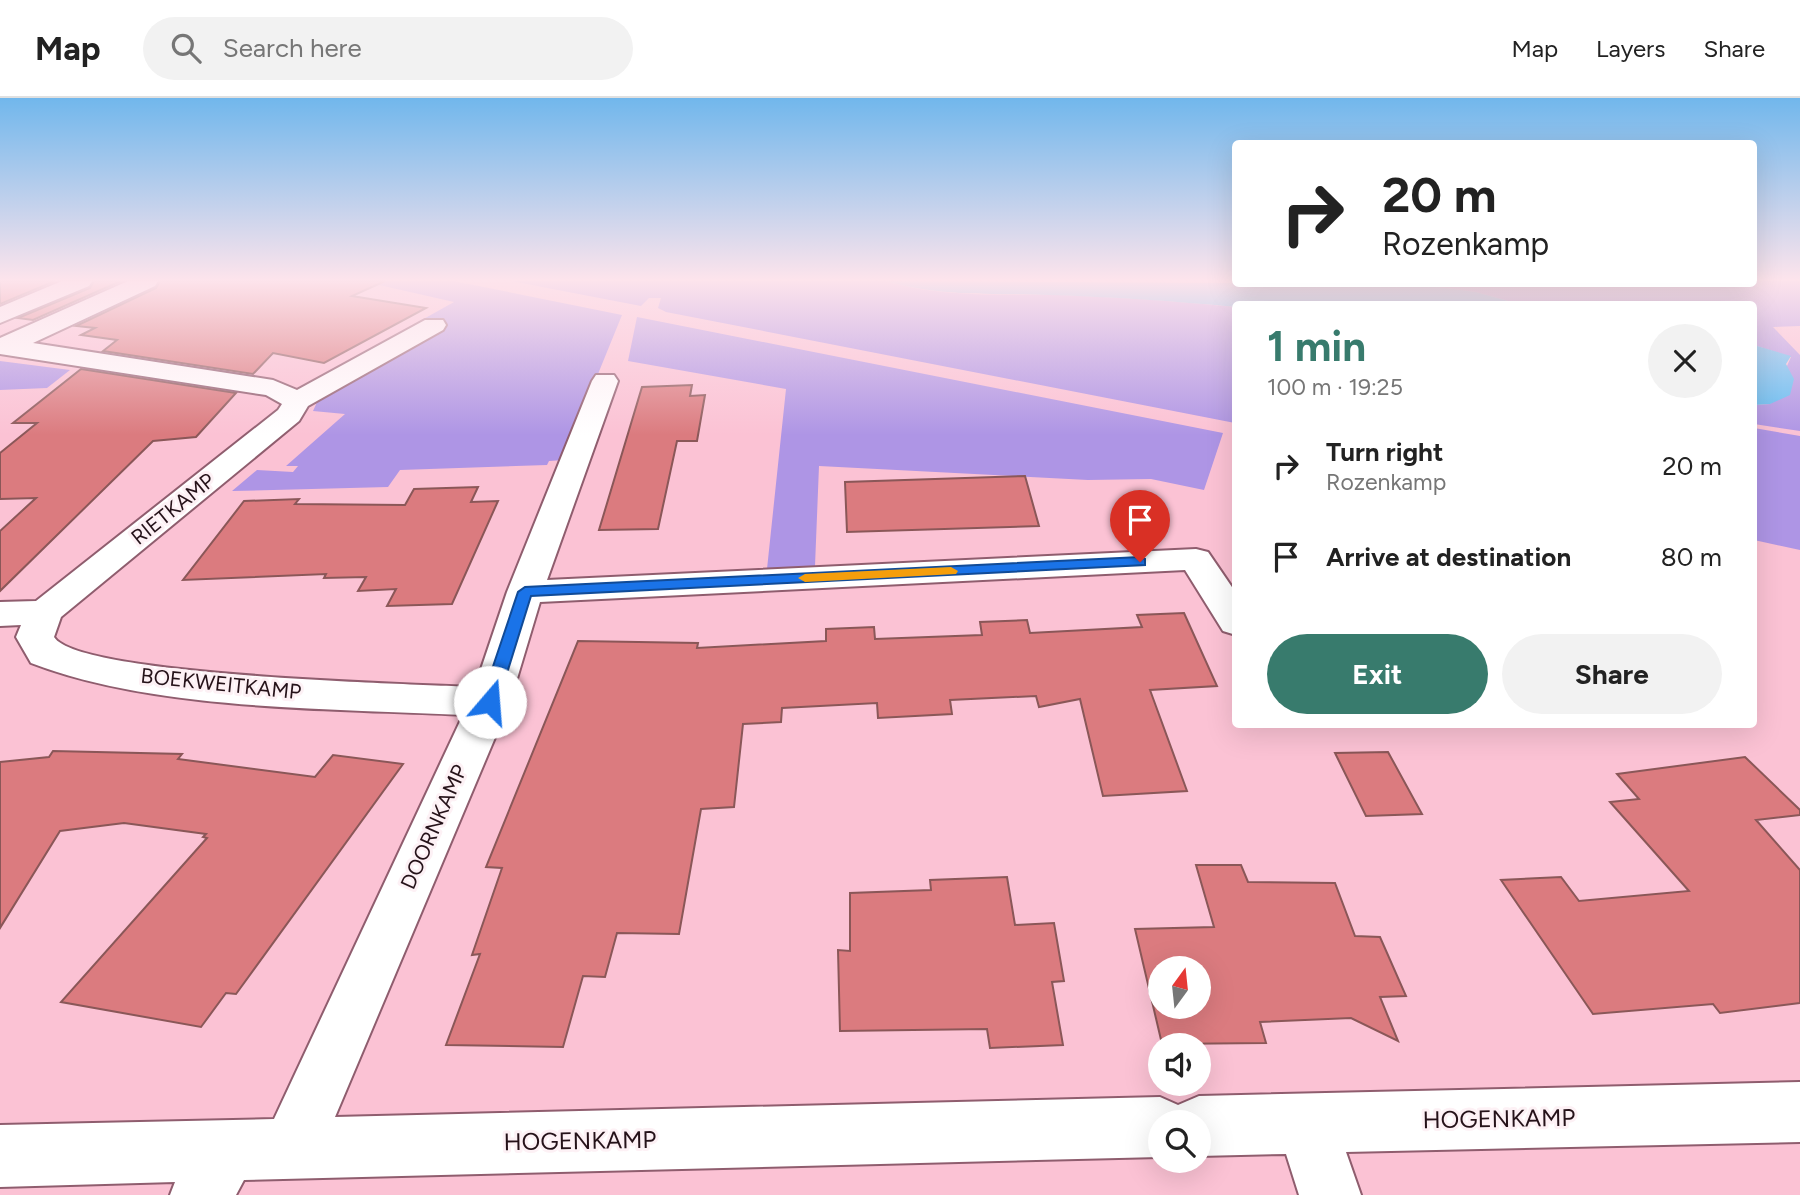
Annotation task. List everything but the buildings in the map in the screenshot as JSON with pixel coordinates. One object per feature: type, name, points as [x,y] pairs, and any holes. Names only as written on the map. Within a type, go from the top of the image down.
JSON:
[{"type":"street","points":[[3,346],[34,332]]},
{"type":"street","name":"RIETKAMP","points":[[45,612],[289,415],[297,401],[421,332]]},
{"type":"street","points":[[3,346],[273,388],[297,401]]},
{"type":"street","name":"DOORNKAMP","points":[[291,1149],[490,702],[525,592],[605,381]]},
{"type":"street","points":[[525,592],[1196,559],[1232,617]]},
{"type":"street","points":[[0,614],[45,612]]},
{"type":"street","name":"BOEKWEITKAMP","points":[[45,612],[36,637],[45,654],[77,666],[176,682],[274,691],[490,702]]},
{"type":"street","name":"HOGENKAMP","points":[[1211,1126],[1800,1112]]},
{"type":"street","points":[[1306,1123],[1330,1195]]},
{"type":"street","name":"HOGENKAMP","points":[[0,1156],[214,1173],[291,1149],[1148,1127]]},
{"type":"shaded area","points":[[431,332],[615,332],[563,460],[549,461],[547,465],[400,470],[388,487],[232,491],[257,470],[293,472],[298,466],[286,466],[345,414],[313,411],[318,400]]},
{"type":"shaded area","points":[[634,332],[714,332],[1223,433],[1204,490],[1151,479],[1088,480],[819,466],[815,566],[767,569],[786,389],[628,361]]},
{"type":"shaded area","points":[[770,332],[1232,332],[1232,422]]},
{"type":"shaded area","points":[[1757,332],[1778,332],[1800,355],[1800,431],[1757,424],[1757,405],[1770,404],[1791,357],[1757,346]]},
{"type":"shaded area","points":[[0,361],[70,370],[47,388],[0,390]]},
{"type":"shaded area","points":[[1757,429],[1800,436],[1800,550],[1757,541]]},
{"type":"water","points":[[1757,346],[1791,356],[1786,364],[1794,379],[1790,395],[1770,404],[1757,405]]},
{"type":"slow traffic","points":[[805,578],[951,571]]},
{"type":"route","points":[[490,702],[525,592],[1140,562]]}]
